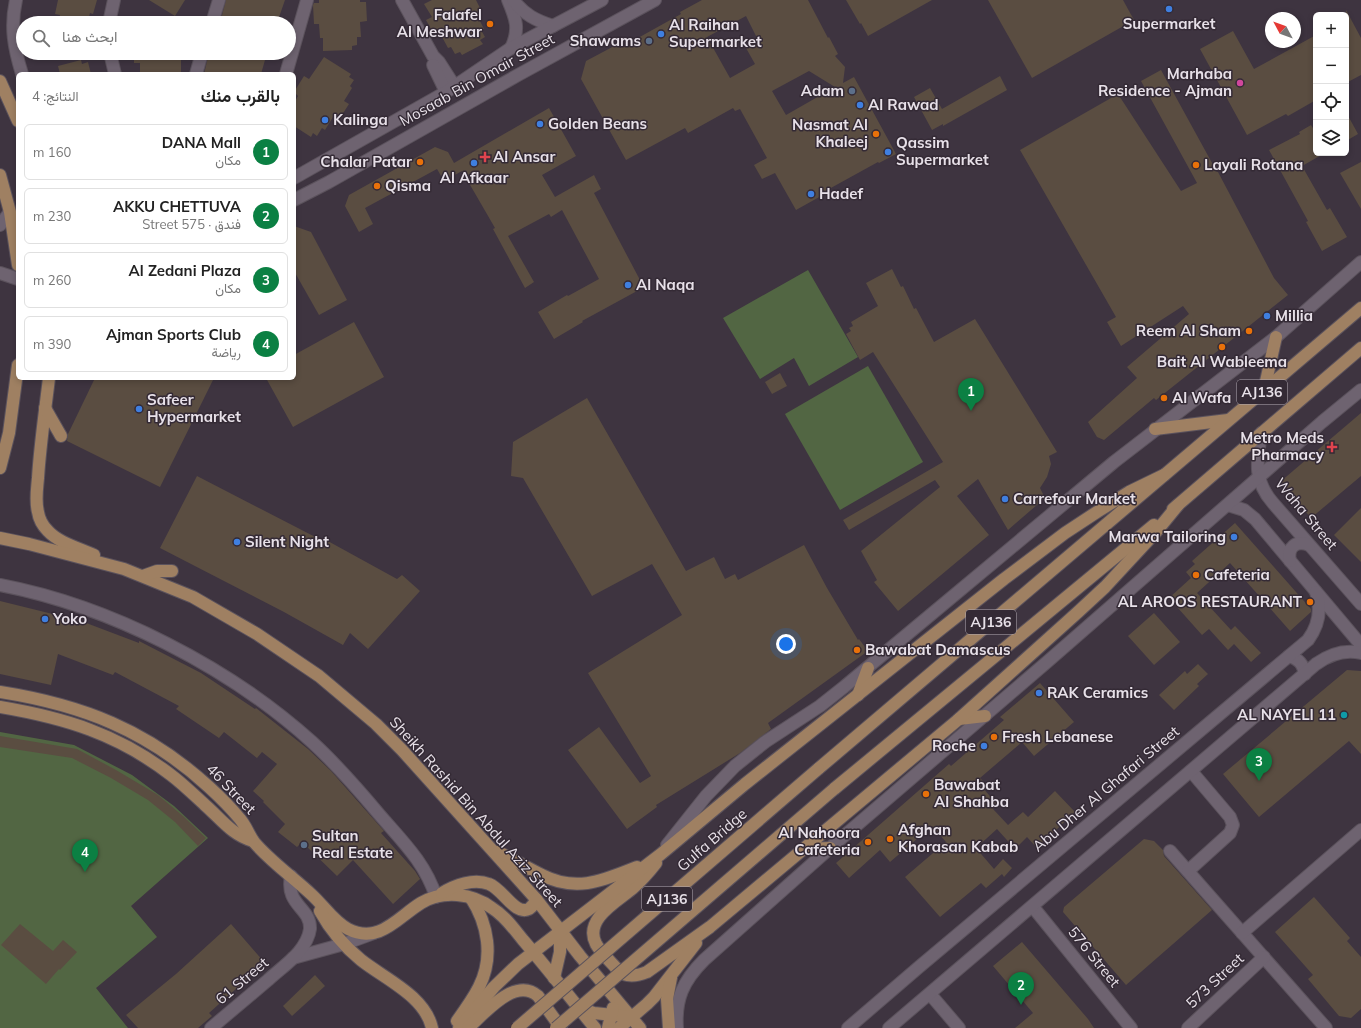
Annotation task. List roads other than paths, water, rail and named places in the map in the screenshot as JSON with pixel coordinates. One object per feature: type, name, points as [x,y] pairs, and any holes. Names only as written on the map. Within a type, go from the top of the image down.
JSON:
[{"type":"main road","points":[[0,81],[16,117]]},
{"type":"main road","points":[[0,175],[10,212],[16,252]]},
{"type":"main road","name":"AJ136","points":[[1164,475],[1361,308]]},
{"type":"main road","points":[[1264,390],[1276,337]]},
{"type":"main road","name":"AJ136","points":[[556,1028],[834,789],[1178,505],[1361,348]]},
{"type":"main road","points":[[0,468],[9,433],[16,380]]},
{"type":"main road","points":[[49,380],[40,446],[36,502],[38,513],[48,531],[61,540],[108,560],[124,569]]},
{"type":"main road","points":[[45,408],[61,436]]},
{"type":"main road","points":[[1155,429],[1228,420]]},
{"type":"main road","points":[[459,1028],[508,974],[534,952],[661,854],[745,784],[1034,555],[1129,492],[1164,475]]},
{"type":"main road","name":"Gulfa Bridge","points":[[517,1028],[818,769],[1164,475]]},
{"type":"main road","points":[[661,854],[641,881],[597,919],[594,932],[596,944],[620,972],[630,976],[647,972],[710,927],[959,719],[1105,586],[1150,538],[1178,505]]},
{"type":"main road","name":"Sheikh Rashid Bin Abdul Aziz Street","points":[[0,538],[29,544],[124,569],[193,597],[225,614],[264,638],[319,676],[370,719],[402,750],[536,899],[580,956],[640,1028]]},
{"type":"main road","points":[[143,576],[157,571],[172,571]]},
{"type":"main road","points":[[858,695],[868,668]]},
{"type":"main road","name":"46 Street","points":[[0,692],[35,697],[75,708],[98,716],[142,737],[180,762],[203,782],[240,819],[253,841]]},
{"type":"main road","name":"46 Street","points":[[0,707],[50,716],[72,723],[134,750],[159,766],[188,790],[230,829],[245,839],[253,841]]},
{"type":"main road","points":[[959,719],[986,716]]},
{"type":"main road","points":[[253,841],[342,925],[362,933],[375,933],[384,930],[392,926],[420,904],[457,886],[476,882],[495,887],[516,908],[520,910],[528,909],[532,906],[536,899]]},
{"type":"main road","points":[[804,849],[830,848]]},
{"type":"main road","points":[[493,850],[551,879],[569,884],[597,882],[651,861]]},
{"type":"main road","points":[[436,897],[454,895],[471,898],[491,906],[502,915],[595,1028]]},
{"type":"main road","points":[[312,896],[344,944],[360,959],[418,1002],[428,1015],[432,1028]]},
{"type":"main road","points":[[452,1028],[480,986],[487,964],[488,941],[486,930],[479,912],[471,898]]},
{"type":"main road","points":[[619,1028],[654,997],[684,956],[710,927]]},
{"type":"main road","points":[[554,978],[560,952],[560,931]]},
{"type":"main road","points":[[534,952],[560,952],[580,956]]},
{"type":"main road","points":[[669,1028],[667,1017],[667,999],[673,972]]},
{"type":"main road","points":[[468,1028],[502,998],[513,992],[524,989],[534,992],[538,996],[561,1028]]},
{"type":"main road","points":[[608,990],[613,1002],[608,1028]]},
{"type":"main road","points":[[577,1006],[594,1013],[632,1018]]},
{"type":"street","points":[[16,0],[13,16],[13,38],[16,53]]},
{"type":"street","points":[[111,16],[114,0]]},
{"type":"street","points":[[214,16],[218,0]]},
{"type":"street","points":[[296,39],[307,0]]},
{"type":"street","points":[[402,0],[433,56],[439,62],[451,89]]},
{"type":"street","points":[[508,0],[514,15],[517,29],[511,48]]},
{"type":"street","points":[[514,0],[521,10],[528,15],[553,26]]},
{"type":"street","name":"Mosaab Bin Omair Street","points":[[296,177],[451,89],[511,48],[602,0]]},
{"type":"street","name":"Mosaab Bin Omair Street","points":[[296,199],[329,182],[524,71],[655,0]]},
{"type":"street","points":[[18,60],[21,72]]},
{"type":"street","points":[[112,60],[115,72]]},
{"type":"street","points":[[197,72],[200,60]]},
{"type":"street","points":[[287,72],[290,60]]},
{"type":"street","points":[[0,225],[10,212]]},
{"type":"street","points":[[661,854],[706,796],[735,766],[765,742],[820,706],[868,668],[1114,462],[1276,337],[1361,262]]},
{"type":"street","points":[[0,273],[16,278]]},
{"type":"street","points":[[677,1028],[678,1003],[687,980],[695,970],[830,848],[986,716],[1228,504],[1361,390]]},
{"type":"street","points":[[0,446],[9,433]]},
{"type":"street","name":"Waha Street","points":[[1261,434],[1257,467],[1258,478],[1268,498],[1361,604]]},
{"type":"street","points":[[1228,504],[1250,514],[1361,645]]},
{"type":"street","points":[[1290,561],[1290,550],[1293,546],[1298,543],[1309,544]]},
{"type":"street","points":[[0,584],[85,608],[119,622],[176,649],[215,671],[270,707],[306,737],[352,782],[417,858],[428,876],[436,897]]},
{"type":"street","points":[[1348,589],[1361,590]]},
{"type":"street","name":"Abu Dher Al Ghafari Street","points":[[848,1028],[919,966],[1308,640],[1314,632],[1318,622],[1320,607],[1316,592]]},
{"type":"street","points":[[889,1028],[1326,657],[1336,653],[1348,651],[1361,653]]},
{"type":"street","points":[[1289,656],[1300,662],[1304,668],[1305,674]]},
{"type":"street","points":[[1188,871],[1230,833],[1233,825],[1230,817],[1191,771]]},
{"type":"street","points":[[1242,933],[1361,830]]},
{"type":"street","points":[[1170,851],[1326,1028]]},
{"type":"street","name":"61 Street","points":[[211,1028],[293,958],[304,944],[310,928],[309,921],[306,914],[296,903],[291,893],[291,876]]},
{"type":"street","name":"576 Street","points":[[1033,907],[1131,1028]]},
{"type":"street","name":"61 Street","points":[[293,958],[344,944],[375,933]]},
{"type":"street","name":"573 Street","points":[[1188,1028],[1264,958]]},
{"type":"street","points":[[930,994],[959,1028]]},
{"type":"place","name":"Supermarket","points":[[1169,9]]},
{"type":"place","name":"Falafel Al Meshwar","points":[[490,24]]},
{"type":"place","name":"Al Raihan Supermarket","points":[[661,34]]},
{"type":"place","name":"Shawams","points":[[649,41]]},
{"type":"place","name":"Marhaba Residence - Ajman","points":[[1240,83]]},
{"type":"place","name":"Adam","points":[[852,91]]},
{"type":"place","name":"Al Rawad","points":[[860,105]]},
{"type":"place","name":"Kalinga","points":[[325,120]]},
{"type":"place","name":"Golden Beans","points":[[540,124]]},
{"type":"place","name":"Nasmat Al Khaleej","points":[[876,134]]},
{"type":"place","name":"Qassim Supermarket","points":[[888,152]]},
{"type":"place","name":"Al Ansar","points":[[485,157]]},
{"type":"place","name":"Chalar Patar","points":[[420,162]]},
{"type":"place","name":"Al Afkaar","points":[[474,163]]},
{"type":"place","name":"Layali Rotana","points":[[1196,165]]},
{"type":"place","name":"Qisma","points":[[377,186]]},
{"type":"place","name":"Hadef","points":[[811,194]]},
{"type":"place","name":"Al Naqa","points":[[628,285]]},
{"type":"place","name":"Millia","points":[[1267,316]]},
{"type":"place","name":"Reem Al Sham","points":[[1249,331]]},
{"type":"place","name":"Bait Al Wableema","points":[[1222,347]]},
{"type":"place","name":"Al Wafa","points":[[1164,398]]},
{"type":"place","name":"Safeer Hypermarket","points":[[139,409]]},
{"type":"place","name":"DANA Mall","points":[[971,411]]},
{"type":"place","name":"Metro Meds Pharmacy","points":[[1332,447]]},
{"type":"place","name":"Carrefour Market","points":[[1005,499]]},
{"type":"place","name":"Marwa Tailoring","points":[[1234,537]]},
{"type":"place","name":"Silent Night","points":[[237,542]]},
{"type":"place","name":"Cafeteria","points":[[1196,575]]},
{"type":"place","name":"AL AROOS RESTAURANT","points":[[1310,602]]},
{"type":"place","name":"Yoko","points":[[45,619]]},
{"type":"place","name":"Bawabat Damascus","points":[[857,650]]},
{"type":"place","name":"RAK Ceramics","points":[[1039,693]]},
{"type":"place","name":"AL NAYELI 11","points":[[1344,715]]},
{"type":"place","name":"Fresh Lebanese","points":[[994,737]]},
{"type":"place","name":"Roche","points":[[984,746]]},
{"type":"place","name":"Al Zedani Plaza","points":[[1259,781]]},
{"type":"place","name":"Bawabat Al Shahba","points":[[926,794]]},
{"type":"place","name":"Afghan Khorasan Kabab","points":[[890,839]]},
{"type":"place","name":"Al Nahoora Cafeteria","points":[[868,842]]},
{"type":"place","name":"Sultan Real Estate","points":[[304,845]]},
{"type":"place","name":"Ajman Sports Club","points":[[85,872]]},
{"type":"place","name":"AKKU CHETTUVA","points":[[1021,1005]]}]
